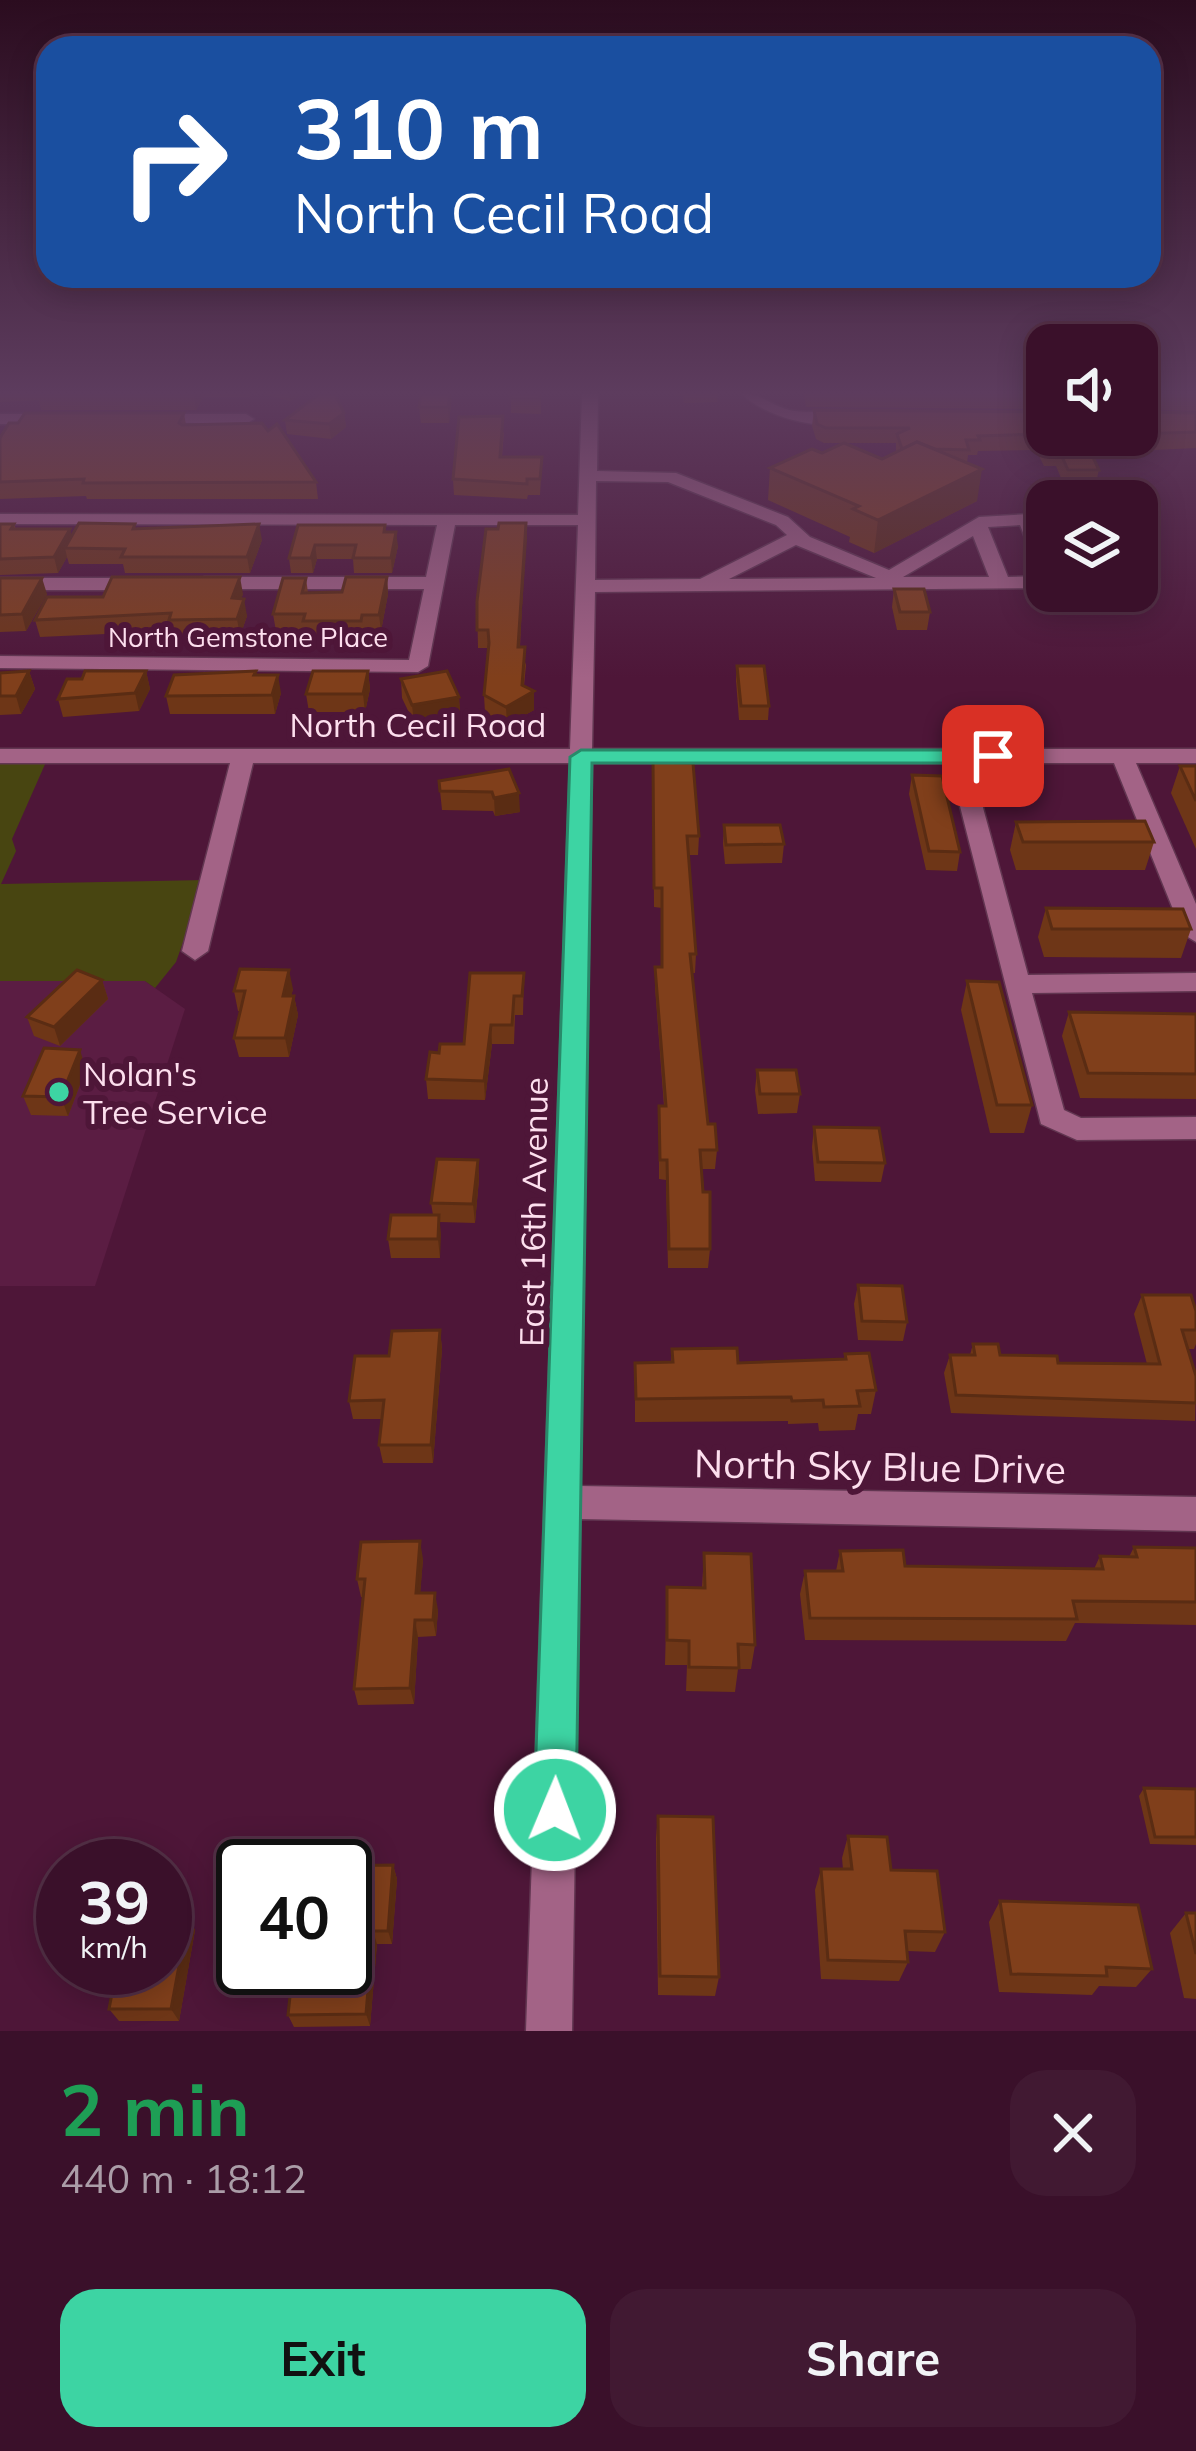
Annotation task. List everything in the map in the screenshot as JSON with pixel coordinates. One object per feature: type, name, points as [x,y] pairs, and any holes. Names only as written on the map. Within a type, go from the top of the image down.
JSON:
[{"type":"street","name":"East 16th Avenue","points":[[549,2031],[588,489]]},
{"type":"street","points":[[700,489],[782,521],[801,538],[885,581]]},
{"type":"street","points":[[885,581],[978,524],[1026,518]]},
{"type":"street","points":[[0,519],[587,520]]},
{"type":"street","name":"North Gemstone Place","points":[[0,662],[418,666],[446,520]]},
{"type":"street","points":[[978,524],[1001,582]]},
{"type":"street","points":[[702,586],[801,538]]},
{"type":"street","points":[[766,586],[836,552]]},
{"type":"street","points":[[585,586],[1026,582]]},
{"type":"street","points":[[188,584],[434,583]]},
{"type":"street","points":[[0,584],[165,584]]},
{"type":"street","name":"North Cecil Road","points":[[0,756],[1196,756]]},
{"type":"street","points":[[1122,756],[1143,834],[1196,934]]},
{"type":"street","points":[[195,951],[243,757]]},
{"type":"street","points":[[958,757],[989,834],[1018,984],[1051,1116],[1077,1129],[1196,1128]]},
{"type":"street","points":[[1018,984],[1196,982]]},
{"type":"street","name":"North Sky Blue Drive","points":[[562,1502],[1196,1514]]},
{"type":"shaded area","points":[[46,762],[12,839],[16,851],[1,884],[205,880],[176,962],[155,988],[145,981],[0,981],[0,763]]},
{"type":"shaded area","points":[[0,981],[145,981],[185,1009],[95,1286],[0,1286]]},
{"type":"building","points":[[819,489],[942,489],[878,520],[853,509],[859,506]]},
{"type":"building","points":[[79,523],[135,524],[133,529],[259,524],[247,557],[121,557],[125,549],[65,548]]},
{"type":"building","points":[[499,523],[526,523],[518,647],[525,647],[522,685],[534,691],[506,707],[484,695],[488,630],[477,630],[486,529],[498,529]]},
{"type":"building","points":[[0,524],[14,524],[11,529],[70,529],[54,557],[0,559]]},
{"type":"building","points":[[298,525],[385,525],[384,532],[396,532],[391,558],[353,558],[356,545],[315,545],[311,558],[289,558]]},
{"type":"building","points":[[112,577],[240,577],[232,598],[244,599],[237,619],[169,620],[171,613],[35,620],[47,597],[103,597]]},
{"type":"building","points":[[346,577],[387,577],[379,615],[362,615],[361,621],[303,621],[305,614],[273,614],[283,578],[306,578],[302,593],[342,592]]},
{"type":"building","points":[[0,578],[42,578],[22,614],[0,615]]},
{"type":"building","points":[[894,589],[924,589],[930,612],[900,612]]},
{"type":"building","points":[[737,666],[764,666],[769,706],[741,706]]},
{"type":"building","points":[[29,671],[16,696],[0,696],[0,673]]},
{"type":"building","points":[[85,671],[146,671],[135,693],[58,699],[67,679],[82,679]]},
{"type":"building","points":[[256,671],[254,675],[278,675],[272,695],[166,696],[174,675]]},
{"type":"building","points":[[313,671],[368,671],[363,694],[306,694]]},
{"type":"building","points":[[447,671],[459,697],[412,705],[401,679]]},
{"type":"building","points":[[653,762],[693,763],[699,836],[687,836],[696,954],[690,954],[708,1124],[715,1124],[717,1150],[700,1150],[703,1192],[710,1192],[710,1249],[669,1249],[667,1160],[660,1160],[659,1106],[666,1106],[655,967],[662,967],[662,888],[654,888]]},
{"type":"building","points":[[1180,766],[1196,766],[1196,801]]},
{"type":"building","points":[[509,769],[519,793],[494,798],[492,792],[440,791],[439,781]]},
{"type":"building","points":[[912,775],[942,776],[960,852],[929,851]]},
{"type":"building","points":[[1145,821],[1154,842],[1023,842],[1016,822]]},
{"type":"building","points":[[724,825],[780,825],[784,844],[726,845]]},
{"type":"building","points":[[1046,908],[1183,909],[1191,929],[1052,929]]},
{"type":"building","points":[[240,969],[289,970],[283,996],[294,996],[285,1038],[234,1038],[245,991],[234,991]]},
{"type":"building","points":[[77,970],[102,980],[54,1027],[27,1017]]},
{"type":"building","points":[[470,973],[524,973],[522,996],[514,996],[512,1025],[491,1025],[484,1081],[426,1079],[430,1052],[439,1053],[440,1044],[464,1044]]},
{"type":"building","points":[[967,981],[999,982],[1032,1105],[997,1105]]},
{"type":"building","points":[[1069,1012],[1196,1014],[1196,1074],[1088,1073]]},
{"type":"building","points":[[44,1048],[80,1050],[61,1097],[23,1096]]},
{"type":"building","points":[[757,1070],[796,1070],[800,1094],[760,1094]]},
{"type":"building","points":[[814,1127],[879,1128],[885,1163],[818,1162]]},
{"type":"building","points":[[437,1159],[478,1160],[473,1204],[431,1203]]},
{"type":"building","points":[[391,1215],[439,1215],[438,1239],[388,1239]]},
{"type":"building","points":[[858,1285],[902,1286],[907,1322],[862,1321]]},
{"type":"building","points":[[1142,1295],[1191,1295],[1196,1330],[1182,1330],[1196,1376],[1196,1403],[956,1395],[950,1355],[975,1355],[973,1344],[998,1344],[1000,1355],[1057,1356],[1058,1363],[1160,1364]]},
{"type":"building","points":[[440,1330],[431,1445],[379,1445],[384,1400],[349,1401],[355,1356],[389,1356],[392,1331]]},
{"type":"building","points":[[737,1348],[738,1363],[846,1359],[845,1354],[869,1353],[876,1390],[857,1391],[860,1406],[824,1407],[823,1400],[792,1401],[791,1397],[636,1399],[635,1363],[673,1362],[672,1349]]},
{"type":"building","points":[[420,1541],[416,1593],[435,1593],[433,1620],[415,1620],[410,1688],[354,1689],[365,1579],[357,1579],[361,1542]]},
{"type":"building","points":[[1134,1547],[1196,1548],[1196,1602],[1073,1601],[1077,1619],[810,1618],[805,1571],[843,1571],[840,1551],[903,1550],[905,1566],[1103,1569],[1100,1556],[1137,1557]]},
{"type":"building","points":[[704,1553],[751,1554],[755,1645],[738,1644],[739,1668],[689,1667],[689,1641],[667,1640],[667,1587],[705,1588]]},
{"type":"building","points":[[1144,1788],[1196,1789],[1196,1837],[1155,1837]]},
{"type":"building","points":[[658,1816],[713,1817],[719,1977],[660,1976]]},
{"type":"building","points":[[848,1836],[887,1837],[891,1870],[937,1871],[945,1932],[905,1931],[908,1962],[828,1960],[821,1869],[852,1869]]},
{"type":"building","points":[[372,1865],[393,1865],[388,1931],[373,1931],[372,1943]]},
{"type":"building","points":[[1000,1901],[1138,1905],[1152,1969],[1106,1967],[1107,1976],[1011,1974]]},
{"type":"building","points":[[1186,1913],[1196,1913],[1196,1954]]},
{"type":"building","points":[[112,1995],[174,1995],[171,2009],[109,2009]]},
{"type":"building","points":[[290,1995],[368,1995],[366,2014],[288,2015]]},
{"type":"place","name":"Nolan's Tree Service","points":[[59,1092]]},
{"type":"route","points":[[555,1810],[581,757],[993,756]]}]
